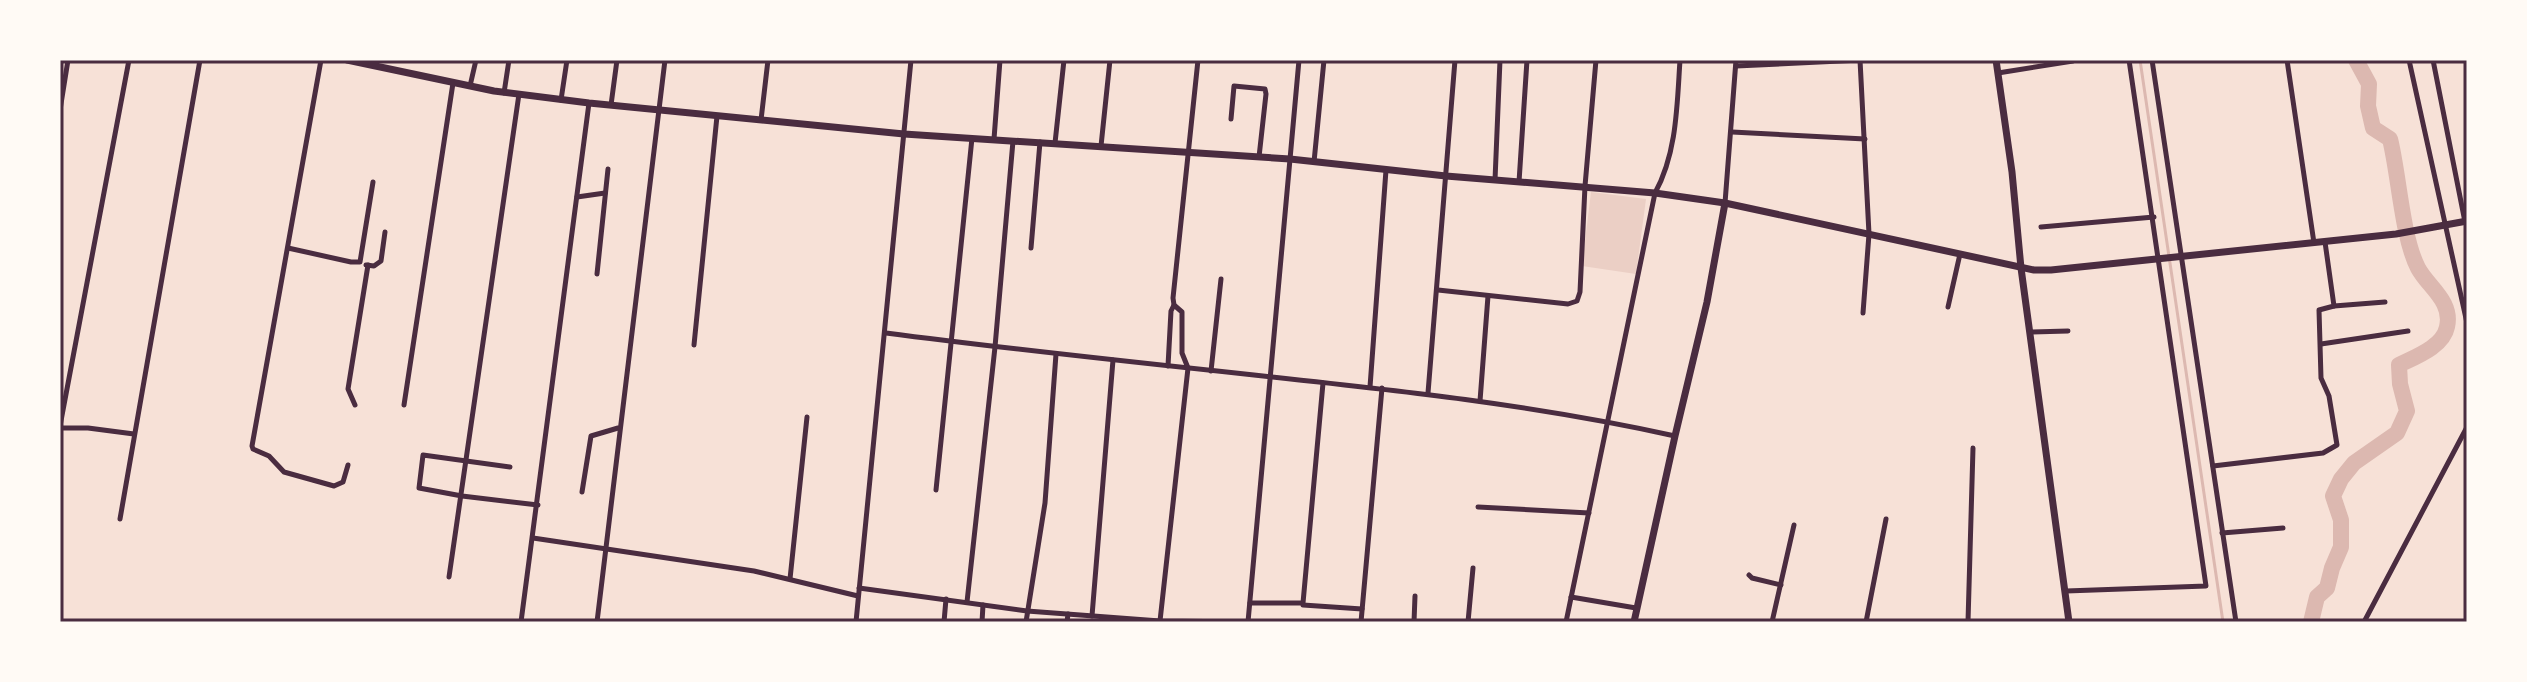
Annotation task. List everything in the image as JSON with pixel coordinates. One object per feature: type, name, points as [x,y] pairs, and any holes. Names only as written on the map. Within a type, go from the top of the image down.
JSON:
[{"type":"street","points":[[60,110],[68,60]]},
{"type":"street","points":[[129,60],[60,427],[134,434]]},
{"type":"street","points":[[120,519],[200,60]]},
{"type":"street","points":[[321,60],[256,410],[252,448],[269,456],[284,472],[334,486],[343,482],[348,465]]},
{"type":"street","points":[[347,60],[504,93],[589,103],[904,134],[1290,159],[1446,176],[1655,193],[1725,203],[2021,268],[2051,270],[2396,234],[2466,222],[2433,60]]},
{"type":"street","points":[[470,86],[476,60]]},
{"type":"street","points":[[504,93],[509,60]]},
{"type":"street","points":[[561,100],[567,60]]},
{"type":"street","points":[[611,105],[617,60]]},
{"type":"street","points":[[597,622],[618,428],[665,60]]},
{"type":"street","points":[[761,120],[768,60]]},
{"type":"street","points":[[856,622],[911,60]]},
{"type":"street","points":[[994,139],[1000,60]]},
{"type":"street","points":[[1055,143],[1064,60]]},
{"type":"street","points":[[1101,146],[1110,60]]},
{"type":"street","points":[[1168,366],[1198,60]]},
{"type":"street","points":[[859,588],[1027,611],[1122,620],[1248,622],[1299,60]]},
{"type":"street","points":[[1314,162],[1324,60]]},
{"type":"street","points":[[1428,393],[1455,60]]},
{"type":"street","points":[[1495,180],[1500,60]]},
{"type":"street","points":[[1519,182],[1527,60]]},
{"type":"street","points":[[1438,290],[1568,304],[1577,301],[1596,60]]},
{"type":"street","points":[[1566,622],[1655,193],[1663,178],[1673,138],[1680,60]]},
{"type":"street","points":[[1634,622],[1707,302],[1725,203],[1736,63],[1860,60],[1869,234],[1863,313]]},
{"type":"street","points":[[1996,60],[2069,622]]},
{"type":"street","points":[[2066,591],[2206,586],[2161,257],[2129,60]]},
{"type":"street","points":[[2152,60],[2178,257],[2236,622]]},
{"type":"street","points":[[2287,60],[2314,243]]},
{"type":"street","points":[[2409,60],[2467,323]]},
{"type":"street","points":[[1998,73],[2073,61]]},
{"type":"street","points":[[404,405],[453,83]]},
{"type":"street","points":[[1231,119],[1234,86],[1265,89],[1259,157]]},
{"type":"street","points":[[449,577],[519,94]]},
{"type":"street","points":[[521,622],[589,103]]},
{"type":"street","points":[[694,345],[717,116]]},
{"type":"street","points":[[1732,132],[1865,139]]},
{"type":"street","points":[[936,490],[972,138]]},
{"type":"street","points":[[967,602],[995,347],[1013,141]]},
{"type":"street","points":[[1031,248],[1040,142]]},
{"type":"street","points":[[597,274],[608,169]]},
{"type":"street","points":[[1370,387],[1386,170]]},
{"type":"street","points":[[357,263],[362,256],[373,182]]},
{"type":"street","points":[[577,197],[605,193]]},
{"type":"street","points":[[2041,227],[2154,217]]},
{"type":"street","points":[[288,248],[374,266],[381,261],[385,232]]},
{"type":"street","points":[[2325,242],[2334,306]]},
{"type":"street","points":[[1948,307],[1960,254]]},
{"type":"street","points":[[355,405],[348,389],[368,265]]},
{"type":"street","points":[[1211,371],[1221,279]]},
{"type":"street","points":[[1480,401],[1488,296]]},
{"type":"street","points":[[2213,466],[2335,449],[2337,435],[2329,396],[2321,378],[2319,310],[2385,302]]},
{"type":"street","points":[[1160,621],[1188,368],[1182,353],[1182,312],[1174,305]]},
{"type":"street","points":[[2030,332],[2068,331]]},
{"type":"street","points":[[2321,344],[2408,331]]},
{"type":"street","points":[[886,333],[1428,393],[1607,420],[1675,436]]},
{"type":"street","points":[[1026,622],[1045,503],[1056,354]]},
{"type":"street","points":[[1092,616],[1113,360]]},
{"type":"street","points":[[1302,605],[1323,383]]},
{"type":"street","points":[[1361,622],[1382,388]]},
{"type":"street","points":[[790,579],[807,417]]},
{"type":"street","points":[[2364,622],[2464,442],[2467,427]]},
{"type":"street","points":[[582,492],[591,436],[618,428]]},
{"type":"street","points":[[1968,622],[1973,448]]},
{"type":"street","points":[[510,467],[422,457],[420,489],[538,505]]},
{"type":"street","points":[[1478,507],[1589,513]]},
{"type":"street","points":[[1866,622],[1886,519]]},
{"type":"street","points":[[1772,622],[1794,525]]},
{"type":"street","points":[[2222,533],[2283,528]]},
{"type":"street","points":[[533,538],[790,579],[858,596]]},
{"type":"street","points":[[1468,622],[1473,568]]},
{"type":"street","points":[[1749,575],[1781,585]]},
{"type":"street","points":[[1414,622],[1415,596]]},
{"type":"street","points":[[1571,597],[1636,608]]},
{"type":"street","points":[[944,622],[946,599]]},
{"type":"street","points":[[1250,603],[1362,609]]},
{"type":"street","points":[[982,622],[983,605]]},
{"type":"street","points":[[1067,622],[1068,614]]},
{"type":"shaded area","points":[[1591,192],[1646,199],[1636,274],[1582,266]]},
{"type":"waterway","points":[[2140,60],[2223,622]]},
{"type":"waterway","points":[[2311,622],[2317,597],[2327,588],[2341,547],[2341,520],[2333,496],[2354,463],[2397,433],[2407,411],[2399,365],[2440,340],[2448,318],[2443,302],[2422,275],[2413,255],[2404,223],[2390,139],[2373,128],[2368,106],[2369,84],[2356,60]]}]
